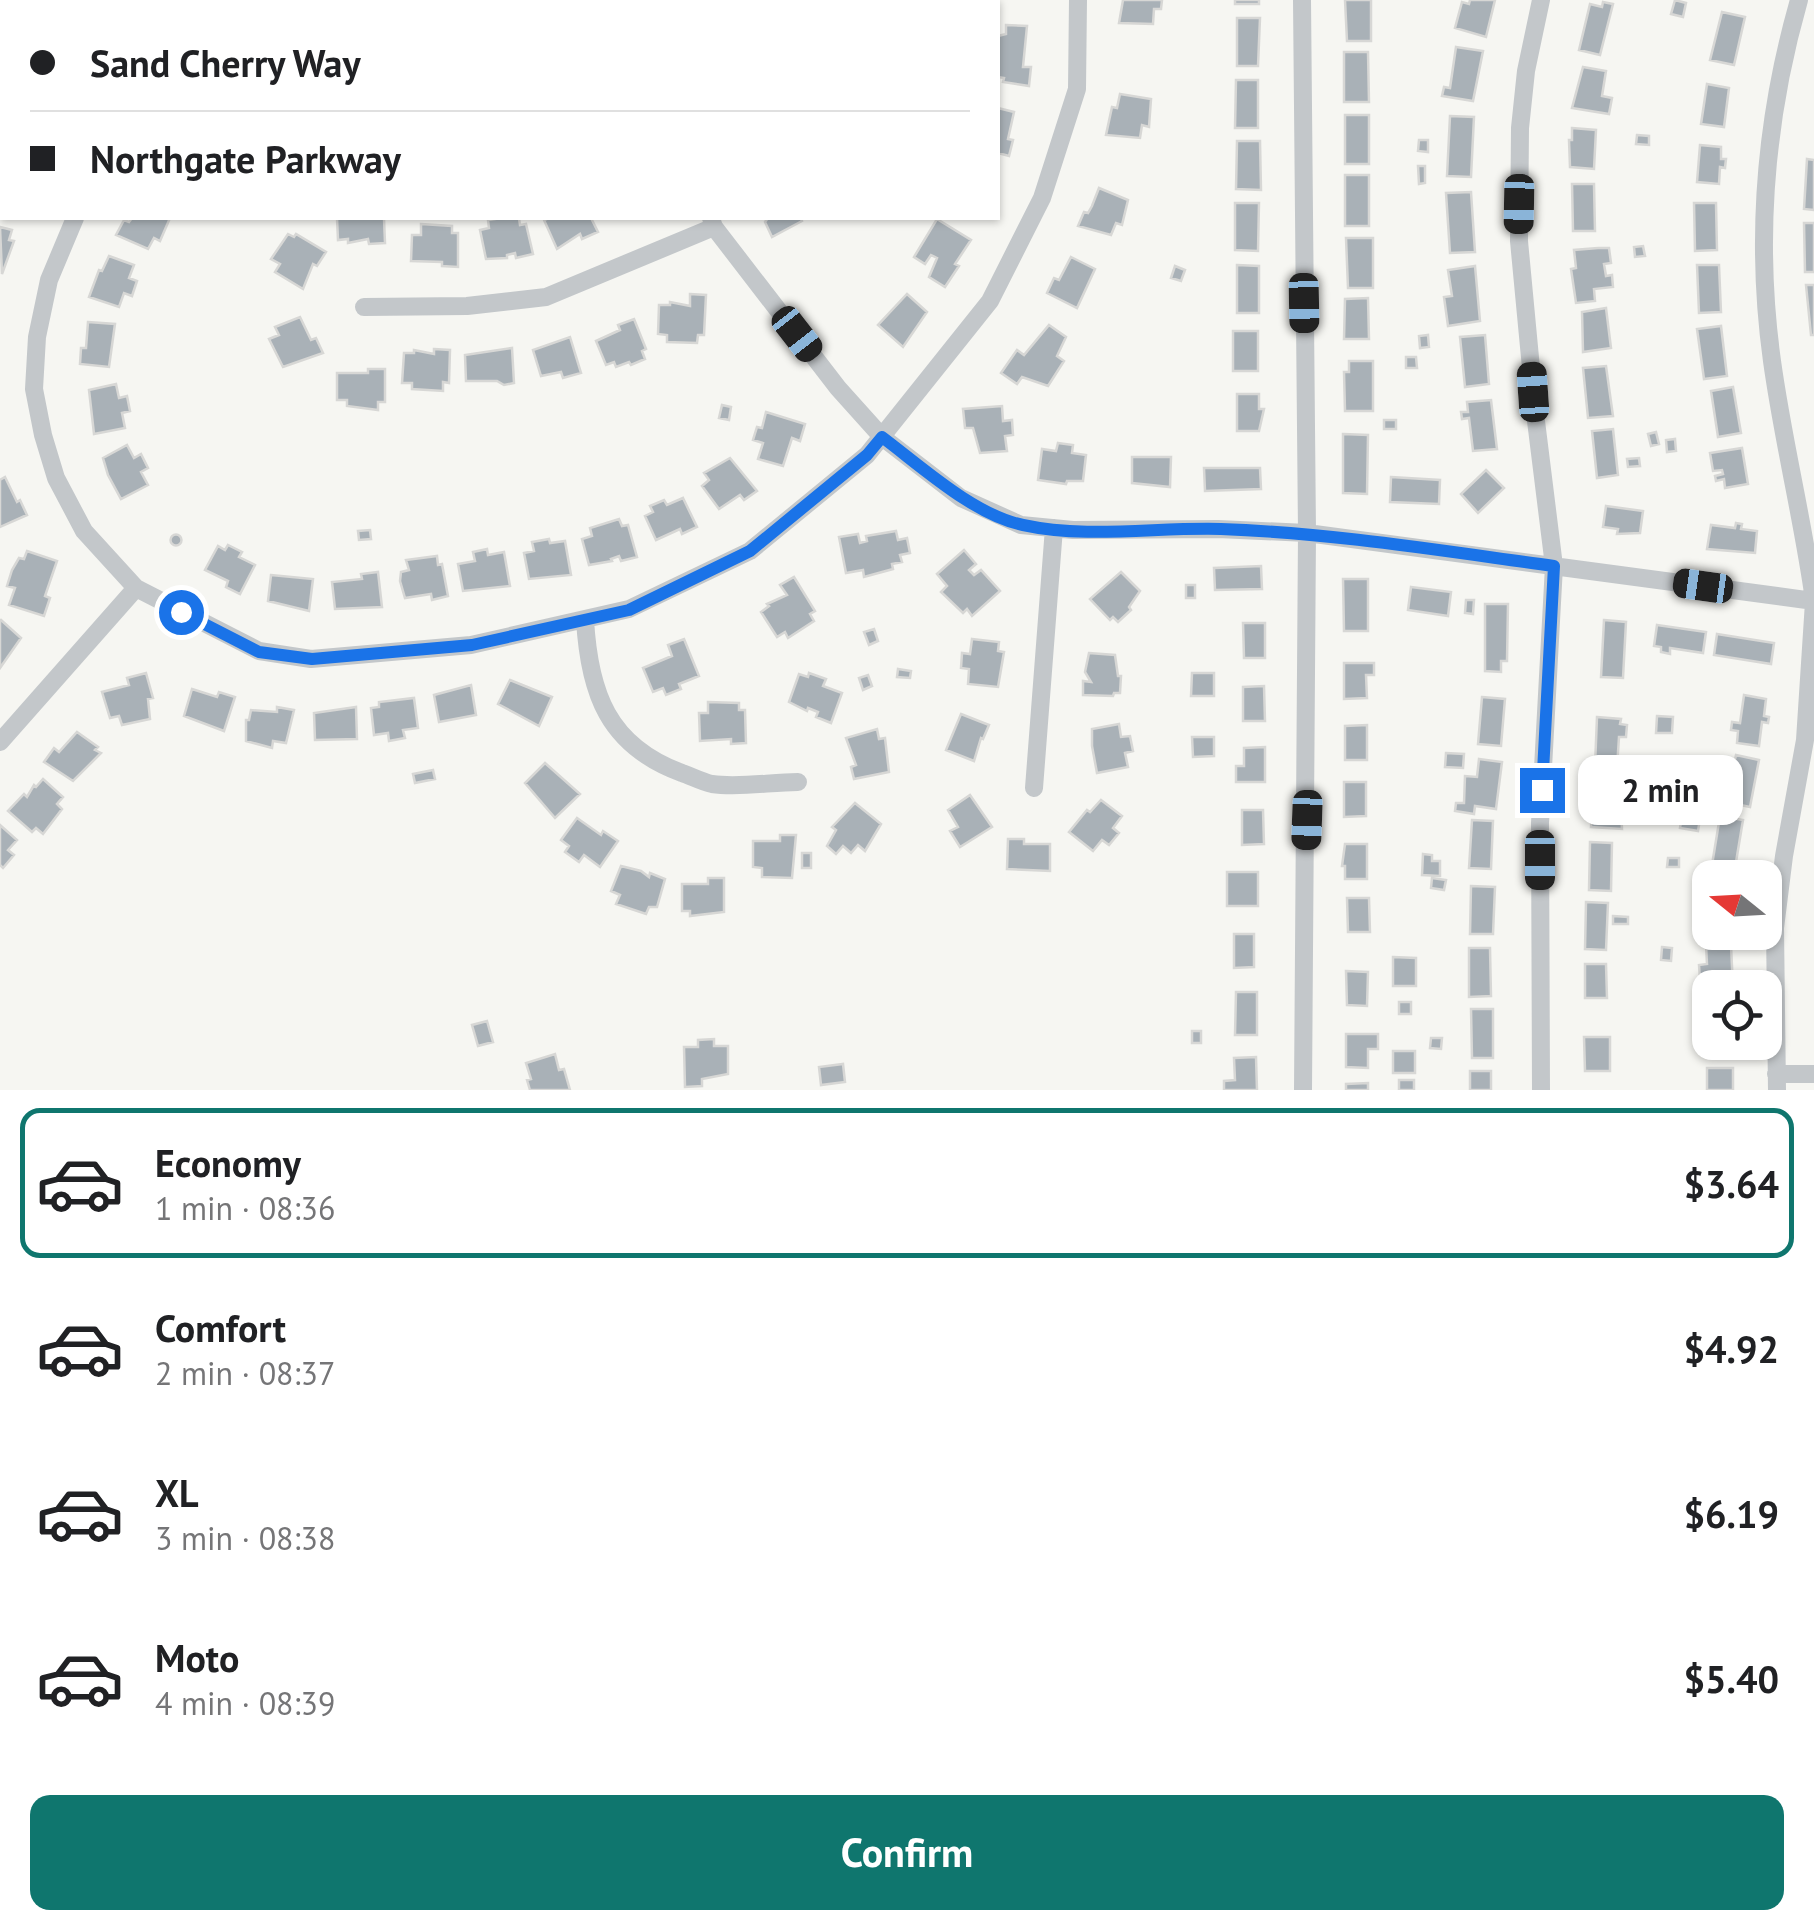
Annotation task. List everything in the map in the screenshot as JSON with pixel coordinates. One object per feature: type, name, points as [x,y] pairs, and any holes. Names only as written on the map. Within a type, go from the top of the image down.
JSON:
[{"type":"street","points":[[73,220],[49,280],[37,336],[34,389],[56,478],[84,531],[136,588],[259,652],[312,659],[472,645],[629,610],[750,551],[867,455],[990,301],[1042,198],[1078,89],[1078,0]]},
{"type":"street","points":[[1302,0],[1307,533],[1303,1090]]},
{"type":"street","points":[[1541,0],[1524,90],[1519,241],[1554,566],[1540,823],[1542,1090]]},
{"type":"street","points":[[1799,0],[1781,63],[1762,215],[1772,363],[1814,601],[1805,740],[1775,928],[1777,1082],[1814,1074]]},
{"type":"street","points":[[364,307],[466,306],[546,297],[712,222],[838,388],[882,437],[961,498],[1021,525],[1307,533],[1814,601]]},
{"type":"street","points":[[1034,788],[1054,528]]},
{"type":"street","points":[[0,742],[136,588]]},
{"type":"street","points":[[585,620],[588,663],[606,716],[628,742],[664,766],[712,784],[798,782]]},
{"type":"building","points":[[1123,0],[1162,0],[1161,9],[1154,9],[1153,24],[1119,23]]},
{"type":"building","points":[[1235,0],[1259,0],[1259,4],[1235,4]]},
{"type":"building","points":[[1345,0],[1371,0],[1371,41],[1347,41]]},
{"type":"building","points":[[1470,0],[1495,0],[1486,37],[1455,28],[1462,2],[1469,4]]},
{"type":"building","points":[[1675,0],[1686,3],[1683,17],[1671,14]]},
{"type":"building","points":[[1603,2],[1613,4],[1600,55],[1579,50],[1590,4],[1602,7]]},
{"type":"building","points":[[1722,12],[1745,17],[1734,65],[1710,60]]},
{"type":"building","points":[[1237,18],[1260,18],[1258,66],[1237,66]]},
{"type":"building","points":[[1006,25],[1027,26],[1023,67],[1031,67],[1029,86],[1003,82],[1004,78],[1000,77],[1000,36],[1006,34]]},
{"type":"building","points":[[1456,47],[1483,51],[1473,101],[1442,96],[1444,87],[1450,88]]},
{"type":"building","points":[[1344,52],[1368,52],[1369,102],[1344,102]]},
{"type":"building","points":[[1583,67],[1606,71],[1602,96],[1612,98],[1609,114],[1572,108]]},
{"type":"building","points":[[1236,80],[1258,80],[1258,128],[1235,128]]},
{"type":"building","points":[[1707,84],[1729,88],[1724,127],[1701,124]]},
{"type":"building","points":[[1120,94],[1151,99],[1149,127],[1142,125],[1140,138],[1106,135],[1112,107],[1117,108]]},
{"type":"building","points":[[1000,108],[1014,112],[1009,156],[1000,154]]},
{"type":"building","points":[[1345,115],[1369,115],[1369,164],[1345,164]]},
{"type":"building","points":[[1450,116],[1474,117],[1471,177],[1447,176]]},
{"type":"building","points":[[1572,128],[1596,130],[1594,169],[1570,167]]},
{"type":"building","points":[[1637,135],[1649,136],[1649,145],[1636,144]]},
{"type":"building","points":[[1419,140],[1428,140],[1428,152],[1418,151]]},
{"type":"building","points":[[1237,141],[1260,141],[1261,190],[1236,189]]},
{"type":"building","points":[[1700,145],[1721,147],[1721,159],[1726,159],[1725,168],[1720,167],[1719,184],[1697,182]]},
{"type":"building","points":[[1807,159],[1814,160],[1814,210],[1804,209]]},
{"type":"building","points":[[1418,166],[1425,166],[1425,183],[1419,184]]},
{"type":"building","points":[[1345,175],[1369,175],[1369,226],[1345,226]]},
{"type":"building","points":[[1572,184],[1594,184],[1595,231],[1573,231]]},
{"type":"building","points":[[1099,188],[1128,200],[1122,225],[1116,223],[1111,235],[1078,226]]},
{"type":"building","points":[[1471,192],[1475,252],[1450,253],[1446,193]]},
{"type":"building","points":[[1235,203],[1259,203],[1258,251],[1235,250]]},
{"type":"building","points":[[1694,203],[1716,203],[1717,250],[1695,251]]},
{"type":"building","points":[[124,220],[169,220],[160,241],[154,238],[148,249],[116,235]]},
{"type":"building","points":[[337,220],[384,220],[385,243],[338,240]]},
{"type":"building","points":[[488,220],[519,220],[520,225],[526,224],[533,254],[486,259],[480,230],[489,228]]},
{"type":"building","points":[[544,220],[592,220],[598,232],[582,239],[580,234],[557,249]]},
{"type":"building","points":[[766,220],[802,221],[772,237]]},
{"type":"building","points":[[936,220],[971,240],[945,287],[929,277],[937,258],[931,255],[925,264],[914,257]]},
{"type":"building","points":[[1804,223],[1814,223],[1814,272],[1805,272]]},
{"type":"building","points":[[421,224],[452,226],[452,233],[458,233],[458,267],[411,261],[412,235],[421,235]]},
{"type":"building","points":[[0,227],[12,230],[9,240],[14,241],[2,274]]},
{"type":"building","points":[[288,234],[296,234],[326,252],[317,266],[313,264],[303,289],[275,272],[280,264],[271,259]]},
{"type":"building","points":[[1346,238],[1373,238],[1373,288],[1348,288]]},
{"type":"building","points":[[1643,246],[1645,256],[1635,257],[1634,247]]},
{"type":"building","points":[[1609,248],[1611,263],[1604,264],[1606,276],[1612,275],[1613,287],[1594,289],[1595,301],[1576,303],[1571,269],[1576,268],[1574,250]]},
{"type":"building","points":[[109,256],[134,265],[129,278],[137,281],[132,296],[124,293],[119,307],[89,297]]},
{"type":"building","points":[[1071,257],[1095,269],[1077,308],[1047,293]]},
{"type":"building","points":[[1237,265],[1259,266],[1259,313],[1237,313]]},
{"type":"building","points":[[1697,265],[1719,265],[1721,312],[1699,313]]},
{"type":"building","points":[[1175,266],[1185,270],[1181,281],[1171,278]]},
{"type":"building","points":[[1475,266],[1480,321],[1448,326],[1444,297],[1452,296],[1448,270]]},
{"type":"building","points":[[1806,285],[1814,285],[1814,335],[1811,335]]},
{"type":"building","points":[[690,294],[706,295],[704,335],[698,335],[697,343],[667,342],[667,335],[658,334],[659,305],[670,302],[690,306]]},
{"type":"building","points":[[907,294],[927,312],[903,347],[878,325]]},
{"type":"building","points":[[1368,298],[1369,339],[1344,339],[1345,299]]},
{"type":"building","points":[[1606,308],[1611,348],[1583,352],[1582,312]]},
{"type":"building","points":[[300,317],[311,340],[316,338],[323,353],[283,367],[269,339],[279,335],[275,327]]},
{"type":"building","points":[[634,319],[646,349],[642,351],[645,359],[631,365],[606,365],[596,341]]},
{"type":"building","points":[[88,322],[115,324],[109,367],[80,364]]},
{"type":"building","points":[[1049,325],[1066,337],[1057,356],[1064,361],[1048,386],[1022,377],[1017,384],[1001,373],[1017,350],[1024,355]]},
{"type":"building","points":[[1721,326],[1727,376],[1704,379],[1697,329]]},
{"type":"building","points":[[1233,331],[1258,331],[1258,371],[1233,371]]},
{"type":"building","points":[[1428,335],[1429,347],[1420,348],[1419,336]]},
{"type":"building","points":[[1485,335],[1489,384],[1465,387],[1460,337]]},
{"type":"building","points":[[570,337],[581,373],[563,378],[561,372],[541,376],[533,350]]},
{"type":"building","points":[[512,348],[514,383],[466,381],[465,355]]},
{"type":"building","points":[[434,349],[450,350],[449,383],[443,382],[443,391],[412,389],[412,383],[402,383],[404,353],[414,350],[434,354]]},
{"type":"building","points":[[1406,357],[1416,357],[1417,368],[1406,368]]},
{"type":"building","points":[[1349,361],[1373,361],[1373,411],[1345,411],[1344,372],[1349,372]]},
{"type":"building","points":[[1606,366],[1613,416],[1588,418],[1583,368]]},
{"type":"building","points":[[368,369],[385,369],[385,402],[378,402],[378,410],[347,406],[347,400],[337,400],[337,373],[368,373]]},
{"type":"building","points":[[116,384],[119,398],[127,396],[130,411],[122,413],[125,428],[94,434],[89,390]]},
{"type":"building","points":[[1733,387],[1741,433],[1718,437],[1711,391]]},
{"type":"building","points":[[1237,394],[1259,394],[1259,409],[1264,409],[1259,431],[1237,431]]},
{"type":"building","points":[[1491,400],[1497,449],[1473,451],[1469,418],[1462,419],[1461,412],[1468,412],[1467,402]]},
{"type":"building","points":[[722,405],[731,407],[729,420],[719,418]]},
{"type":"building","points":[[1002,406],[1003,421],[1012,420],[1013,435],[1005,436],[1007,451],[980,453],[973,428],[965,428],[963,409]]},
{"type":"building","points":[[766,412],[805,424],[800,441],[792,438],[783,466],[758,459],[763,443],[753,440],[757,427],[762,428]]},
{"type":"building","points":[[1384,420],[1396,420],[1396,429],[1384,429]]},
{"type":"building","points":[[1613,429],[1618,475],[1597,478],[1592,431]]},
{"type":"building","points":[[1656,432],[1659,444],[1651,446],[1648,434]]},
{"type":"building","points":[[1343,434],[1368,435],[1367,494],[1343,493]]},
{"type":"building","points":[[1675,439],[1676,451],[1667,452],[1666,440]]},
{"type":"building","points":[[1058,443],[1073,445],[1072,453],[1086,455],[1083,481],[1066,484],[1038,480],[1042,449],[1056,451]]},
{"type":"building","points":[[127,445],[134,458],[141,454],[148,468],[141,472],[148,485],[121,499],[103,458]]},
{"type":"building","points":[[1742,448],[1748,484],[1725,488],[1724,479],[1716,481],[1715,476],[1723,474],[1722,470],[1713,471],[1710,453]]},
{"type":"building","points":[[1132,457],[1171,457],[1170,487],[1132,483]]},
{"type":"building","points":[[730,458],[757,491],[744,500],[740,495],[719,509],[702,486],[709,480],[704,473]]},
{"type":"building","points":[[1639,458],[1640,466],[1628,467],[1627,459]]},
{"type":"building","points":[[1204,468],[1260,468],[1261,489],[1205,491]]},
{"type":"building","points":[[1486,470],[1504,488],[1478,513],[1461,494]]},
{"type":"building","points":[[5,477],[27,515],[0,527],[0,480]]},
{"type":"building","points":[[1391,477],[1440,480],[1439,504],[1390,502]]},
{"type":"building","points":[[683,498],[697,527],[682,534],[680,529],[656,540],[645,516],[653,512],[650,506],[664,500],[667,505]]},
{"type":"building","points":[[1606,506],[1643,511],[1640,533],[1617,534],[1618,529],[1603,527]]},
{"type":"building","points":[[619,519],[622,526],[628,525],[637,557],[621,561],[619,556],[589,565],[582,539],[592,536],[590,528]]},
{"type":"building","points":[[1736,523],[1742,524],[1741,529],[1757,531],[1755,553],[1707,549],[1711,525],[1735,528]]},
{"type":"building","points":[[370,530],[371,539],[359,540],[358,531]]},
{"type":"building","points":[[896,531],[898,540],[907,538],[910,553],[900,555],[902,562],[892,564],[893,569],[864,577],[863,570],[846,573],[839,537],[858,534],[860,543],[867,541],[866,536]]},
{"type":"building","points":[[176,534],[182,540],[176,546],[170,540]]},
{"type":"building","points":[[549,539],[550,543],[565,541],[571,575],[529,579],[524,553],[534,551],[532,542]]},
{"type":"building","points":[[228,545],[242,552],[239,557],[255,565],[240,594],[226,587],[228,581],[205,570],[218,546],[225,550]]},
{"type":"building","points":[[487,549],[488,555],[504,552],[510,586],[463,591],[458,564],[475,561],[473,552]]},
{"type":"building","points":[[964,550],[976,564],[969,570],[974,575],[981,570],[1000,591],[972,616],[967,609],[963,613],[941,592],[947,586],[937,574]]},
{"type":"building","points":[[27,551],[57,561],[45,596],[50,598],[44,616],[9,605],[15,588],[7,586],[12,570]]},
{"type":"building","points":[[437,556],[448,596],[432,600],[431,594],[405,598],[400,581],[401,572],[409,570],[406,560]]},
{"type":"building","points":[[1261,566],[1262,589],[1215,590],[1214,568]]},
{"type":"building","points":[[378,572],[382,607],[335,609],[332,582],[362,579],[361,574]]},
{"type":"building","points":[[1121,572],[1140,591],[1129,607],[1131,610],[1118,622],[1113,617],[1110,620],[1090,599]]},
{"type":"building","points":[[271,575],[313,579],[309,611],[268,601]]},
{"type":"building","points":[[794,577],[815,611],[810,614],[814,621],[788,638],[785,632],[777,637],[761,612],[767,604],[787,595],[780,585]]},
{"type":"building","points":[[1343,579],[1368,579],[1368,631],[1344,631]]},
{"type":"building","points":[[1186,585],[1195,585],[1195,598],[1186,598]]},
{"type":"building","points":[[1411,587],[1451,592],[1448,616],[1408,610]]},
{"type":"building","points":[[1466,600],[1474,600],[1473,614],[1465,613]]},
{"type":"building","points":[[1485,604],[1508,604],[1507,661],[1501,661],[1501,672],[1485,671]]},
{"type":"building","points":[[1604,620],[1626,622],[1623,678],[1601,677]]},
{"type":"building","points":[[0,621],[21,638],[0,668]]},
{"type":"building","points":[[1243,623],[1265,623],[1265,658],[1244,658]]},
{"type":"building","points":[[1657,625],[1706,632],[1703,653],[1670,648],[1670,654],[1661,652],[1661,647],[1654,646]]},
{"type":"building","points":[[874,629],[878,641],[869,645],[864,632]]},
{"type":"building","points":[[1717,634],[1774,643],[1771,664],[1714,655]]},
{"type":"building","points":[[684,639],[699,676],[679,684],[681,689],[666,695],[663,688],[653,692],[643,668],[672,656],[668,645]]},
{"type":"building","points":[[972,639],[999,642],[998,651],[1004,652],[998,687],[968,684],[969,669],[961,668],[962,653],[970,654]]},
{"type":"building","points":[[1089,653],[1115,655],[1121,676],[1120,693],[1083,695],[1083,681],[1091,682],[1085,672]]},
{"type":"building","points":[[1344,663],[1374,663],[1374,675],[1366,675],[1367,698],[1344,699]]},
{"type":"building","points":[[898,669],[911,671],[910,678],[897,677]]},
{"type":"building","points":[[146,673],[153,698],[148,699],[150,719],[122,725],[119,716],[110,718],[102,692],[129,685],[127,678]]},
{"type":"building","points":[[809,673],[826,679],[823,686],[842,693],[831,723],[816,717],[818,712],[789,702],[799,674],[808,677]]},
{"type":"building","points":[[1192,673],[1214,673],[1214,696],[1191,696]]},
{"type":"building","points":[[868,675],[872,686],[863,690],[859,678]]},
{"type":"building","points":[[510,680],[552,697],[539,726],[498,704]]},
{"type":"building","points":[[471,685],[476,715],[439,722],[434,695]]},
{"type":"building","points":[[1264,686],[1265,721],[1243,721],[1243,687]]},
{"type":"building","points":[[192,689],[217,697],[219,692],[235,697],[224,731],[184,716]]},
{"type":"building","points":[[1744,695],[1766,699],[1764,716],[1769,717],[1768,723],[1762,722],[1759,746],[1737,743],[1738,731],[1731,730],[1732,722],[1740,723]]},
{"type":"building","points":[[1482,697],[1505,699],[1501,746],[1478,744]]},
{"type":"building","points":[[414,698],[418,728],[403,730],[405,738],[389,741],[388,733],[374,735],[371,708],[379,707],[379,702]]},
{"type":"building","points":[[708,702],[739,703],[739,710],[745,710],[746,743],[731,744],[731,739],[700,741],[699,713],[708,713]]},
{"type":"building","points":[[277,707],[294,710],[286,743],[273,741],[272,748],[246,741],[246,720],[251,710],[277,712]]},
{"type":"building","points":[[356,707],[357,739],[315,740],[314,713]]},
{"type":"building","points":[[961,714],[989,725],[974,761],[946,750]]},
{"type":"building","points":[[1657,716],[1673,717],[1672,733],[1656,733]]},
{"type":"building","points":[[1597,717],[1621,719],[1620,724],[1627,725],[1626,737],[1619,737],[1617,768],[1595,766]]},
{"type":"building","points":[[1119,724],[1121,737],[1130,736],[1133,751],[1125,753],[1128,767],[1097,773],[1092,729]]},
{"type":"building","points":[[1367,725],[1367,760],[1345,760],[1345,726]]},
{"type":"building","points":[[877,729],[879,739],[885,738],[889,772],[854,779],[851,767],[856,765],[846,738]]},
{"type":"building","points":[[77,732],[101,753],[73,781],[44,762],[54,748],[59,752]]},
{"type":"building","points":[[1192,737],[1214,737],[1214,756],[1193,757]]},
{"type":"building","points":[[1265,747],[1265,782],[1236,782],[1236,766],[1244,766],[1244,748]]},
{"type":"building","points":[[1446,753],[1464,754],[1463,768],[1445,767]]},
{"type":"building","points":[[1736,755],[1759,760],[1750,807],[1726,802]]},
{"type":"building","points":[[1479,759],[1502,762],[1496,809],[1475,806],[1474,814],[1455,811],[1456,803],[1464,803],[1465,776],[1477,777]]},
{"type":"building","points":[[545,763],[580,794],[555,818],[525,783]]},
{"type":"building","points":[[433,770],[435,779],[415,783],[413,774]]},
{"type":"building","points":[[43,779],[63,797],[57,804],[62,809],[43,834],[36,828],[32,832],[8,811]]},
{"type":"building","points":[[1594,780],[1616,782],[1614,807],[1621,807],[1622,829],[1591,827]]},
{"type":"building","points":[[1344,782],[1366,782],[1366,816],[1344,817]]},
{"type":"building","points":[[970,795],[992,827],[960,847],[950,831],[958,827],[948,810]]},
{"type":"building","points":[[1101,800],[1122,816],[1113,828],[1119,833],[1109,845],[1102,840],[1093,851],[1069,832]]},
{"type":"building","points":[[855,803],[881,824],[865,851],[858,845],[851,853],[843,846],[836,854],[827,846],[836,830],[832,827]]},
{"type":"building","points":[[1242,810],[1263,810],[1264,844],[1242,845]]},
{"type":"building","points":[[1683,810],[1701,813],[1698,831],[1680,828]]},
{"type":"building","points":[[1720,816],[1743,820],[1736,860],[1713,860]]},
{"type":"building","points":[[577,818],[601,835],[603,831],[618,841],[600,867],[584,855],[579,862],[565,852],[569,846],[561,840]]},
{"type":"building","points":[[1472,820],[1493,821],[1491,869],[1469,868]]},
{"type":"building","points":[[0,825],[17,840],[8,850],[14,855],[3,868],[0,865]]},
{"type":"building","points":[[780,835],[796,835],[792,878],[762,877],[762,868],[753,867],[753,841],[780,841]]},
{"type":"building","points":[[1008,839],[1024,839],[1024,844],[1050,844],[1050,871],[1007,869]]},
{"type":"building","points":[[1590,842],[1612,843],[1611,891],[1589,890]]},
{"type":"building","points":[[1345,844],[1367,844],[1367,879],[1345,879]]},
{"type":"building","points":[[802,853],[811,853],[811,868],[802,868]]},
{"type":"building","points":[[1423,854],[1432,855],[1432,861],[1440,861],[1440,876],[1422,875]]},
{"type":"building","points":[[1668,858],[1679,858],[1679,867],[1667,867]]},
{"type":"building","points":[[621,866],[665,879],[657,907],[649,907],[646,914],[616,904],[620,895],[611,891]]},
{"type":"building","points":[[1227,872],[1258,872],[1258,906],[1227,906]]},
{"type":"building","points":[[708,878],[724,878],[724,912],[690,916],[690,911],[682,911],[682,884],[708,884]]},
{"type":"building","points":[[1432,878],[1446,880],[1444,890],[1431,888]]},
{"type":"building","points":[[1471,886],[1495,887],[1493,934],[1470,934]]},
{"type":"building","points":[[1347,898],[1369,898],[1370,932],[1348,932]]},
{"type":"building","points":[[1586,902],[1608,903],[1606,950],[1585,949]]},
{"type":"building","points":[[1613,916],[1628,917],[1628,924],[1613,924]]},
{"type":"building","points":[[1234,934],[1254,934],[1254,967],[1234,968]]},
{"type":"building","points":[[1662,947],[1672,948],[1671,961],[1661,960]]},
{"type":"building","points":[[1469,948],[1490,948],[1491,996],[1469,997]]},
{"type":"building","points":[[1706,950],[1731,950],[1732,970],[1699,970],[1699,965],[1707,964]]},
{"type":"building","points":[[1393,957],[1416,958],[1416,986],[1393,986]]},
{"type":"building","points":[[1585,964],[1606,964],[1607,998],[1585,998]]},
{"type":"building","points":[[1346,971],[1368,972],[1367,1006],[1347,1005]]},
{"type":"building","points":[[1236,992],[1257,992],[1257,1035],[1235,1035]]},
{"type":"building","points":[[1399,1002],[1411,1002],[1411,1014],[1399,1014]]},
{"type":"building","points":[[1471,1009],[1493,1009],[1493,1058],[1472,1058]]},
{"type":"building","points":[[487,1021],[493,1042],[478,1046],[472,1025]]},
{"type":"building","points":[[1192,1031],[1201,1031],[1201,1043],[1192,1043]]},
{"type":"building","points":[[1346,1034],[1378,1034],[1378,1049],[1368,1049],[1368,1068],[1346,1067]]},
{"type":"building","points":[[1584,1037],[1610,1037],[1610,1071],[1585,1071]]},
{"type":"building","points":[[1431,1038],[1442,1038],[1441,1049],[1430,1048]]},
{"type":"building","points":[[714,1039],[714,1046],[728,1046],[728,1074],[702,1079],[702,1086],[685,1087],[684,1047],[698,1047],[698,1040]]},
{"type":"building","points":[[1393,1051],[1415,1051],[1415,1073],[1393,1073]]},
{"type":"building","points":[[555,1054],[570,1090],[530,1090],[526,1063]]},
{"type":"building","points":[[1256,1057],[1257,1090],[1224,1090],[1224,1081],[1235,1080],[1234,1058]]},
{"type":"building","points":[[843,1064],[845,1082],[821,1085],[819,1067]]},
{"type":"building","points":[[1707,1068],[1733,1068],[1733,1090],[1707,1090]]},
{"type":"building","points":[[1470,1071],[1491,1071],[1491,1090],[1470,1090]]},
{"type":"building","points":[[1399,1080],[1414,1080],[1414,1090],[1399,1090]]},
{"type":"building","points":[[1368,1083],[1368,1090],[1346,1090],[1346,1084]]},
{"type":"route","points":[[181,612],[259,652],[312,659],[472,645],[629,610],[750,551],[867,455],[882,437],[961,498],[1021,525],[1073,530],[1307,533],[1554,566],[1542,790]]}]
